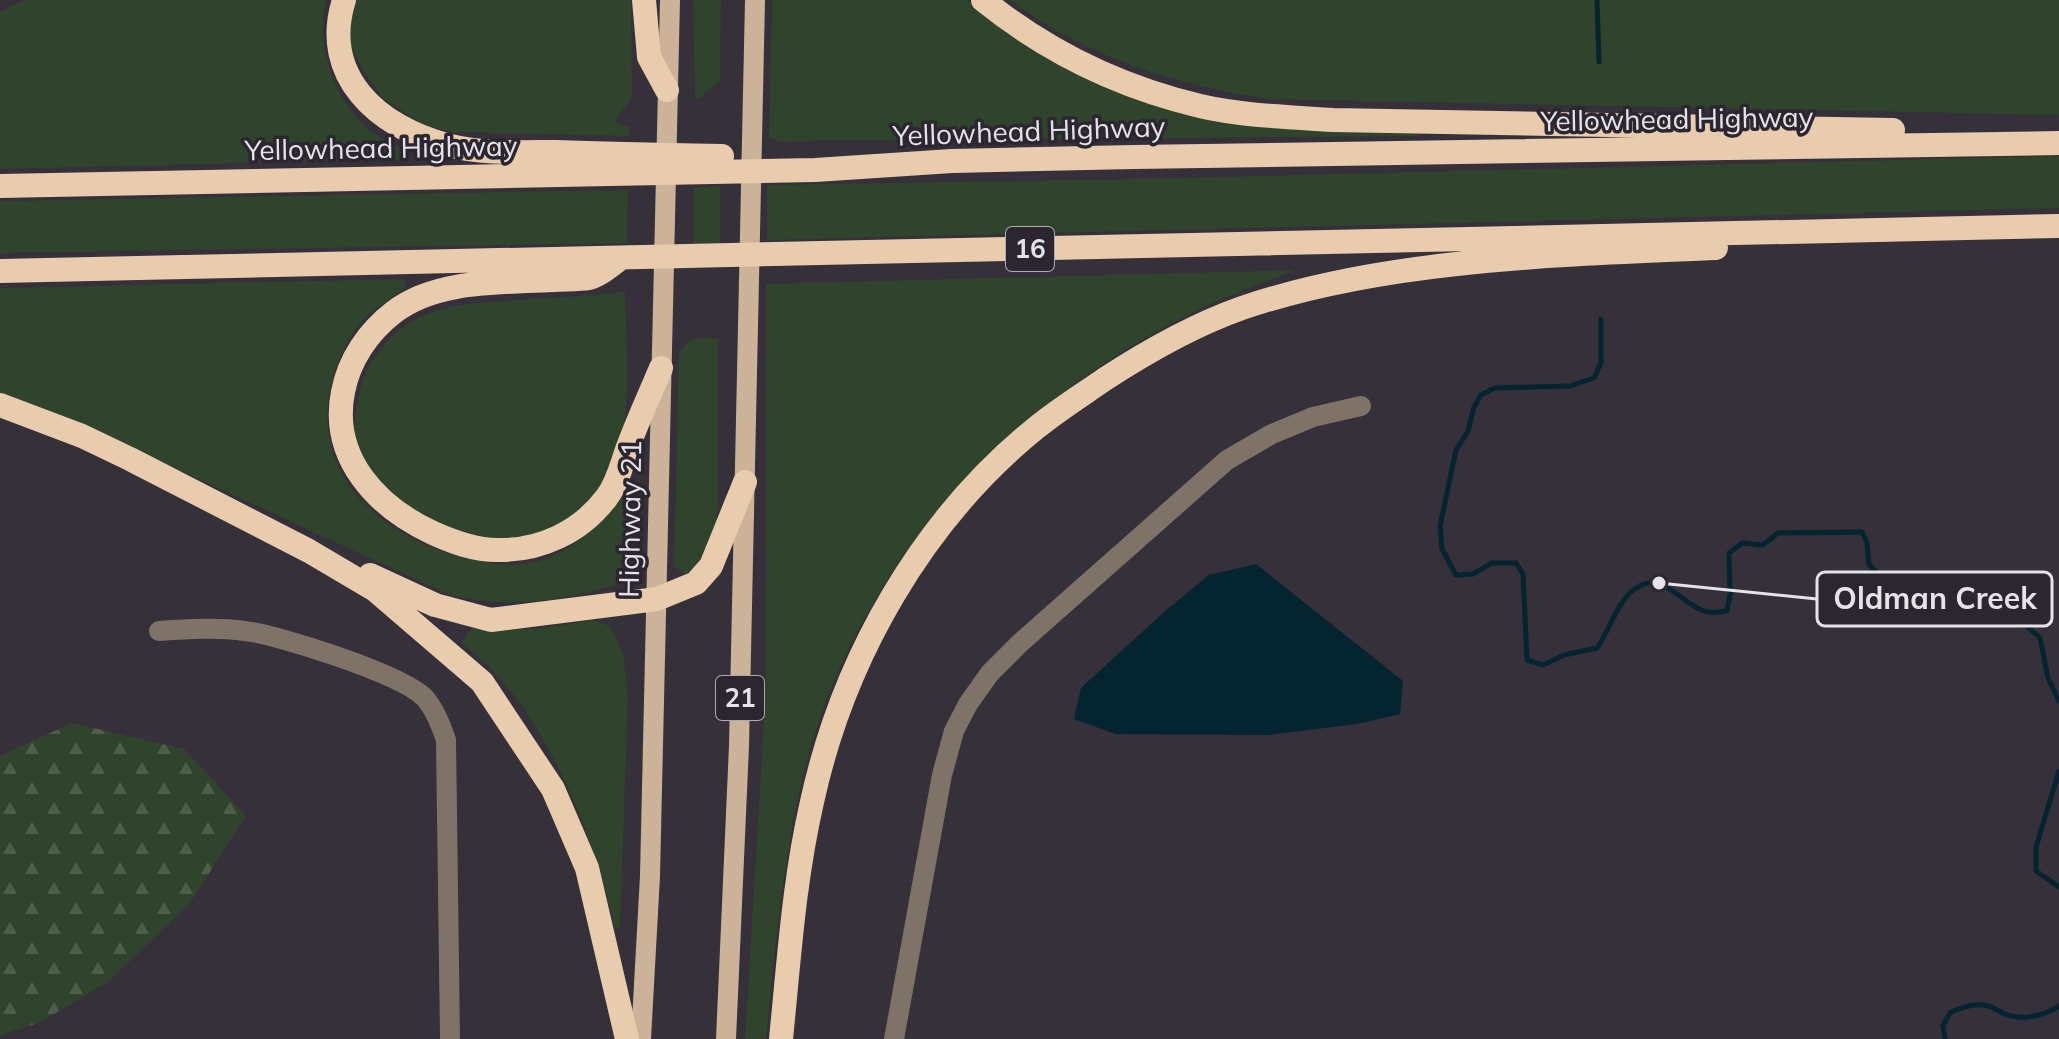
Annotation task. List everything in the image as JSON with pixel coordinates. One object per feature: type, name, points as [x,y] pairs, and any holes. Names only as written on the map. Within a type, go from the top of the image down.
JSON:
[{"type":"highway","points":[[344,0],[338,31],[339,51],[348,80],[364,101],[387,118],[416,134],[447,145],[489,151],[952,161]]},
{"type":"highway","points":[[644,0],[649,57],[667,99]]},
{"type":"highway","points":[[983,0],[1060,53],[1106,75],[1201,106],[1266,116],[1906,130],[2059,141]]},
{"type":"highway","name":"Yellowhead Highway","points":[[0,186],[815,170],[952,161],[2059,141]]},
{"type":"highway","name":"16","points":[[0,271],[2059,226]]},
{"type":"highway","points":[[781,1039],[800,865],[812,799],[839,709],[862,657],[909,569],[957,505],[1035,429],[1066,405],[1193,329],[1242,309],[1286,296],[1395,273],[1517,259],[1743,247],[1767,231]]},
{"type":"highway","points":[[620,258],[592,278],[469,285],[436,293],[395,311],[367,339],[349,369],[341,405],[346,448],[355,469],[370,489],[390,508],[427,530],[461,545],[493,550],[526,548],[573,529],[608,496],[661,368]]},
{"type":"highway","points":[[0,405],[94,442],[309,551],[435,605],[491,620],[657,599],[696,583],[711,566],[745,482]]},
{"type":"highway","points":[[309,551],[375,590],[427,632],[482,682],[520,736],[553,789],[587,868],[627,1039]]},
{"type":"main road","name":"Highway 21","points":[[641,1039],[650,876],[670,0]]},
{"type":"main road","name":"21","points":[[726,1039],[739,746],[755,0]]},
{"type":"street","points":[[894,1039],[942,775],[954,731],[983,683],[1019,644],[1227,460],[1299,422],[1361,406]]},
{"type":"street","points":[[159,631],[209,629],[258,634],[294,643],[395,678],[423,696],[440,720],[446,740],[450,1039]]},
{"type":"green space","points":[[24,0],[326,0],[323,37],[331,74],[339,91],[361,122],[375,134],[404,150],[410,159],[0,169],[0,12]]},
{"type":"green space","points":[[351,0],[631,0],[632,96],[615,122],[629,127],[629,136],[451,132],[422,124],[384,99],[363,71],[348,40]]},
{"type":"green space","points":[[693,0],[721,0],[720,81],[698,99],[695,99]]},
{"type":"green space","points":[[772,0],[967,0],[1006,33],[1078,75],[1117,92],[1168,108],[1422,131],[1419,136],[779,141],[769,138]]},
{"type":"green space","points":[[1011,0],[2059,0],[2059,115],[1270,99],[1202,86],[1134,66],[1070,38]]},
{"type":"green space","points":[[2059,156],[2059,208],[767,240],[767,185]]},
{"type":"green space","points":[[694,187],[720,187],[720,244],[694,244]]},
{"type":"green space","points":[[628,190],[627,243],[0,253],[0,201]]},
{"type":"green space","points":[[1296,270],[1206,306],[1139,342],[1075,384],[1015,431],[961,484],[913,543],[871,606],[837,674],[811,747],[788,855],[766,1039],[745,1039],[766,686],[766,284]]},
{"type":"green space","points":[[405,279],[405,288],[355,329],[334,374],[328,409],[330,441],[340,470],[357,496],[380,518],[437,549],[479,561],[515,565],[542,560],[578,541],[600,524],[625,492],[625,583],[538,601],[497,602],[450,595],[110,438],[0,393],[0,288]]},
{"type":"green space","points":[[625,292],[627,381],[620,448],[599,490],[570,517],[546,530],[509,539],[464,533],[420,515],[383,486],[368,467],[355,439],[356,408],[361,386],[377,354],[405,326],[422,316],[457,306]]},
{"type":"green space","points":[[718,338],[718,505],[714,532],[697,569],[684,574],[674,566],[679,352],[691,339]]},
{"type":"green space","points":[[593,620],[609,626],[615,635],[623,654],[628,696],[620,927],[615,929],[578,812],[540,734],[517,699],[491,669],[461,643],[472,628],[536,629]]},
{"type":"green space","points":[[72,723],[184,749],[246,816],[189,904],[109,981],[39,1023],[0,1035],[0,756]]},
{"type":"water","points":[[1256,564],[1403,681],[1400,714],[1357,724],[1267,735],[1116,734],[1074,719],[1081,688],[1164,612],[1209,575]]},
{"type":"waterway","points":[[1597,0],[1599,62]]},
{"type":"waterway","points":[[1601,319],[1601,363],[1594,378],[1570,386],[1495,388],[1481,395],[1474,407],[1468,431],[1456,450],[1440,526],[1442,549],[1456,575],[1473,574],[1492,563],[1516,563],[1523,574],[1527,660],[1543,665],[1564,655],[1597,648],[1621,605],[1641,585],[1661,585],[1698,609],[1727,611],[1730,594],[1729,553],[1742,543],[1763,545],[1778,533],[1862,532],[1867,543],[1869,564],[1889,587],[1900,608],[1919,617],[1931,617],[1947,608],[1975,609],[2023,623],[2040,638],[2048,678],[2059,701]]},
{"type":"waterway","points":[[2059,771],[2036,847],[2036,871],[2059,887]]},
{"type":"waterway","points":[[1945,1039],[1943,1025],[1951,1012],[1964,1007],[1983,1005],[2012,1016],[2026,1017],[2040,1015],[2059,1006]]},
{"type":"place","name":"Oldman Creek","points":[[1659,583]]}]
